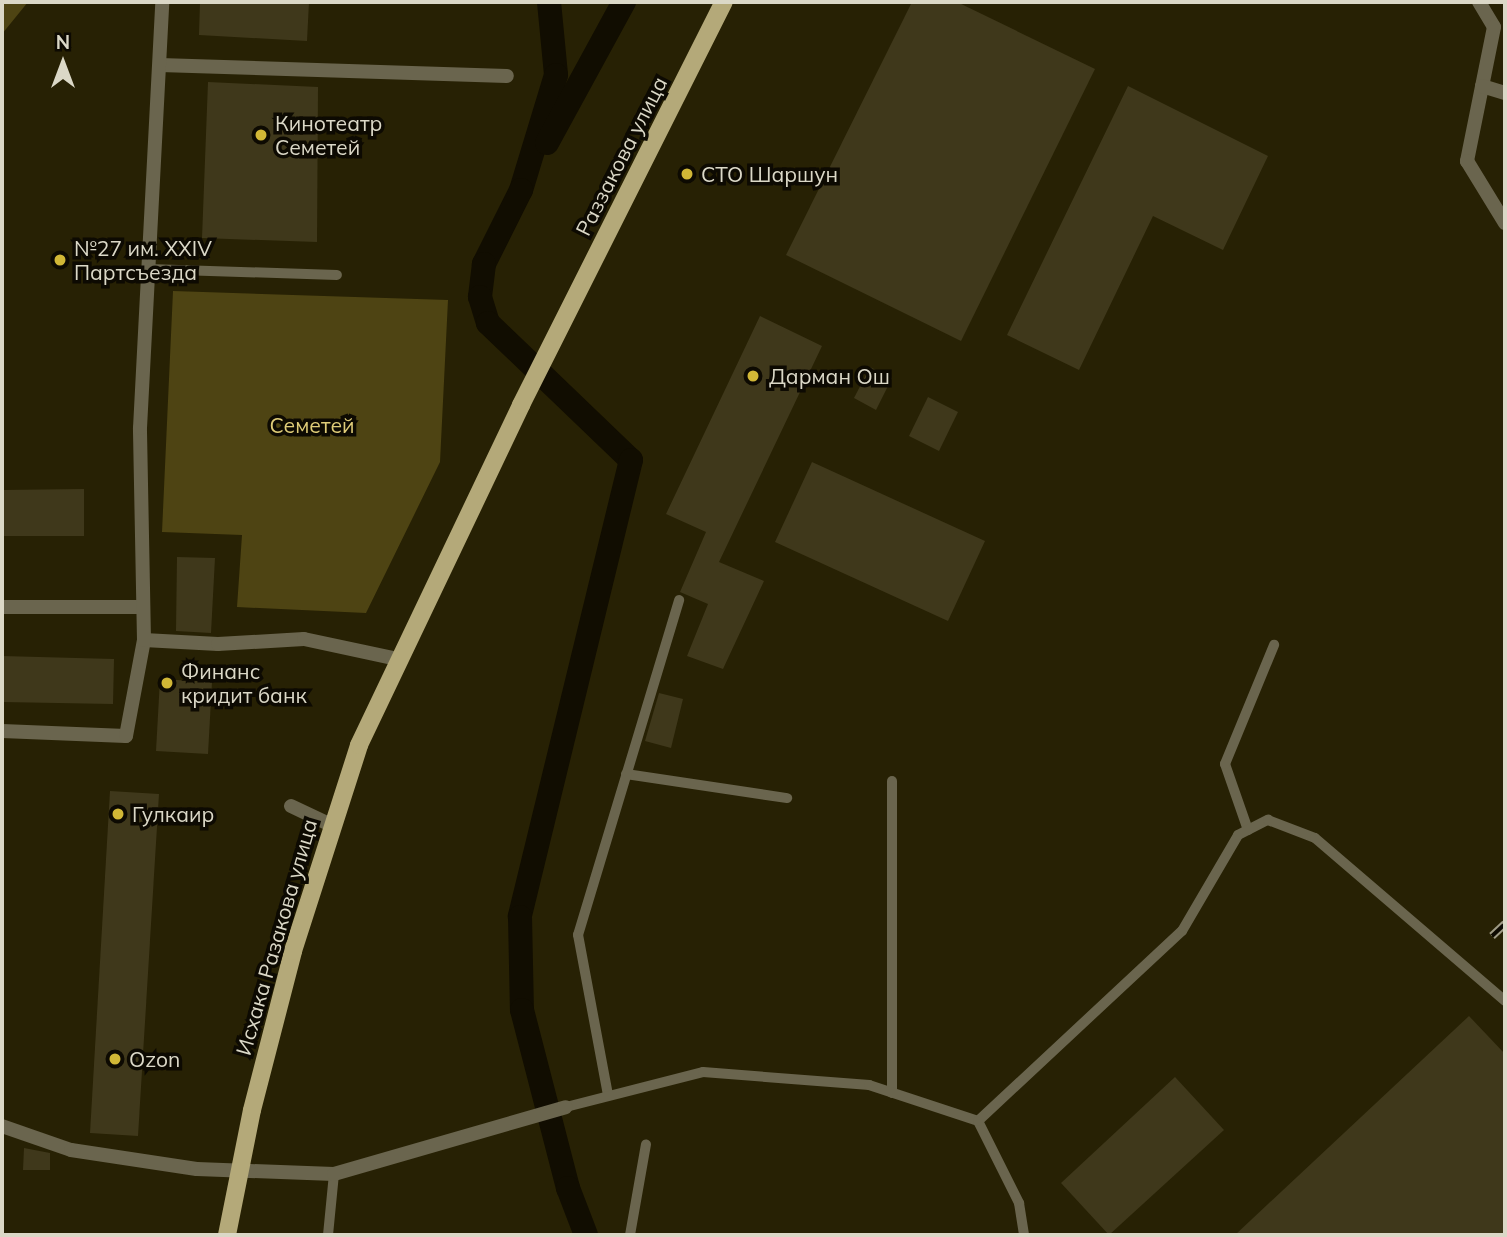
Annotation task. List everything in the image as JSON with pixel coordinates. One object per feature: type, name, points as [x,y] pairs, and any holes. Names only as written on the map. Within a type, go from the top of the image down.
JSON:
[{"type":"main road","name":"Раззакова улица","points":[[522,405],[724,2]]},
{"type":"main road","name":"Исхака Разакова улица","points":[[227,1235],[239,1172],[293,951],[331,825],[397,659],[522,405]]},
{"type":"street","points":[[2,731],[126,736],[144,640],[140,428],[162,2]]},
{"type":"street","points":[[1479,2],[1494,27],[1467,162],[1505,223]]},
{"type":"street","points":[[160,65],[508,76]]},
{"type":"street","points":[[1482,86],[1505,93]]},
{"type":"street","points":[[2,607],[143,607]]},
{"type":"street","points":[[144,640],[218,644],[304,639],[397,659]]},
{"type":"street","points":[[291,806],[331,825]]},
{"type":"street","points":[[2,1126],[71,1150],[239,1172],[334,1174],[521,1117],[566,1107]]},
{"type":"lane","points":[[148,269],[337,275]]},
{"type":"lane","points":[[608,1095],[578,935],[679,600]]},
{"type":"lane","points":[[1248,830],[1225,764],[1273,645]]},
{"type":"lane","points":[[626,774],[787,798]]},
{"type":"lane","points":[[892,781],[892,1093]]},
{"type":"lane","points":[[978,1121],[1182,931],[1238,835],[1268,820],[1315,838],[1505,1001]]},
{"type":"lane","points":[[566,1107],[703,1072],[869,1085],[978,1121],[1019,1203],[1024,1235]]},
{"type":"lane","points":[[630,1235],[646,1144]]},
{"type":"lane","points":[[328,1235],[334,1174]]},
{"type":"green space","points":[[2,2],[28,2],[2,34]]},
{"type":"green space","name":"Семетей","points":[[173,291],[448,300],[440,462],[366,613],[237,607],[242,535],[162,532]]},
{"type":"building","points":[[200,2],[309,2],[307,41],[199,35]]},
{"type":"building","points":[[912,2],[957,2],[1095,69],[961,341],[786,255]]},
{"type":"building","name":"Кинотеатр Семетей","points":[[208,82],[318,87],[317,242],[202,238]]},
{"type":"building","points":[[1128,86],[1268,156],[1223,250],[1153,216],[1079,370],[1007,335]]},
{"type":"building","points":[[760,316],[822,346],[719,562],[764,581],[723,669],[687,656],[708,604],[680,592],[706,532],[666,514]]},
{"type":"building","points":[[870,367],[892,378],[876,410],[854,398]]},
{"type":"building","points":[[928,397],[958,412],[939,451],[909,436]]},
{"type":"building","points":[[812,462],[985,541],[948,621],[775,542]]},
{"type":"building","points":[[84,489],[84,536],[2,536],[2,490]]},
{"type":"building","points":[[177,557],[215,558],[211,633],[176,631]]},
{"type":"building","points":[[2,656],[114,659],[113,704],[2,702]]},
{"type":"building","points":[[160,679],[212,682],[208,754],[156,751]]},
{"type":"building","points":[[659,693],[683,699],[671,748],[645,741]]},
{"type":"building","points":[[110,791],[159,794],[138,1136],[90,1133]]},
{"type":"building","points":[[1469,1016],[1505,1054],[1505,1235],[1235,1235]]},
{"type":"building","points":[[1175,1077],[1224,1130],[1109,1235],[1061,1183]]},
{"type":"building","points":[[24,1148],[50,1153],[50,1170],[23,1170]]},
{"type":"waterway","points":[[549,2],[556,75],[521,190],[484,264],[480,297],[488,323],[631,460],[520,917],[522,1010],[568,1188],[586,1235]]},
{"type":"waterway","points":[[547,143],[624,2]]},
{"type":"railway","points":[[1492,936],[1505,924]]},
{"type":"place","name":"Кинотеатр Семетей","points":[[261,135]]},
{"type":"place","name":"СТО Шаршун","points":[[687,174]]},
{"type":"place","name":"№27 им. XXIV Партсъезда","points":[[60,260]]},
{"type":"place","name":"Дарман Ош","points":[[753,376]]},
{"type":"place","name":"Финанс кридит банк","points":[[167,683]]},
{"type":"place","name":"Гулкаир","points":[[118,814]]},
{"type":"place","name":"Ozon","points":[[115,1059]]}]
